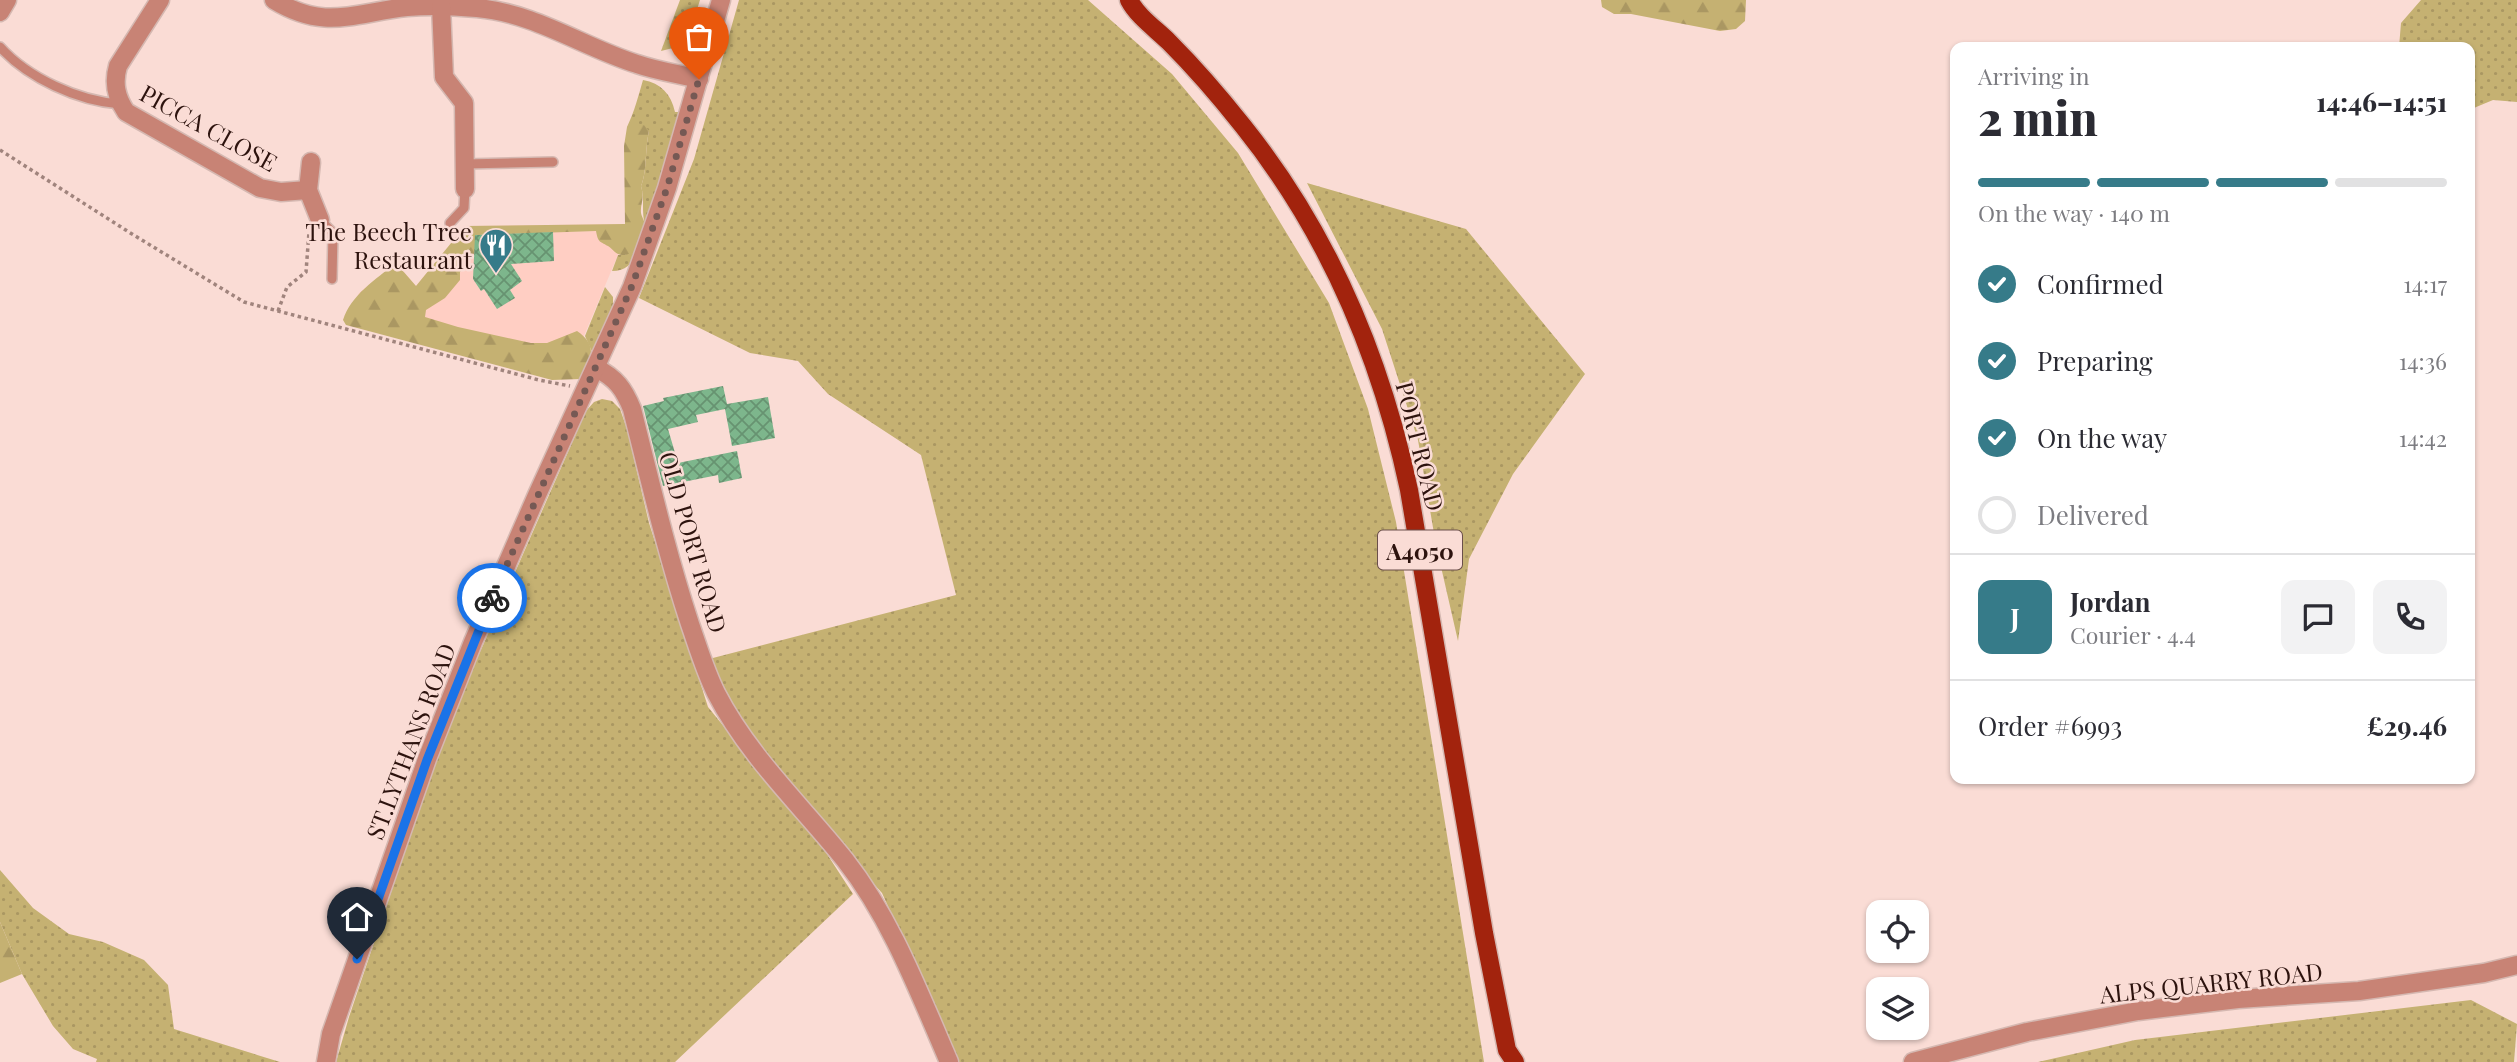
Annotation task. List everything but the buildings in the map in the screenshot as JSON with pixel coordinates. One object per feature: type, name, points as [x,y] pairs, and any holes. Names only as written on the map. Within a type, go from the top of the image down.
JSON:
[{"type":"main road","name":"PORT ROAD","points":[[1127,3],[1170,42],[1216,93],[1257,144],[1292,195],[1342,285],[1376,367],[1395,429],[1409,490],[1484,933],[1508,1058]]},
{"type":"street","points":[[0,12],[7,0]]},
{"type":"street","name":"PICCA CLOSE","points":[[159,0],[118,66],[115,78],[120,104],[126,112],[260,188],[281,192],[308,190]]},
{"type":"street","points":[[274,0],[288,9],[317,19],[340,19],[408,7],[520,8],[637,64],[699,79]]},
{"type":"street","points":[[596,368],[621,314],[652,234],[721,0]]},
{"type":"street","points":[[442,6],[444,76],[464,103],[465,189]]},
{"type":"street","name":"PICCA CLOSE","points":[[311,162],[308,190],[320,220]]},
{"type":"street","name":"ST.LYTHANS ROAD","points":[[326,1062],[331,1034],[427,760],[491,598],[596,368]]},
{"type":"street","name":"OLD PORT ROAD","points":[[596,368],[614,377],[621,385],[632,409],[682,599],[716,694],[745,743],[846,861],[867,892],[897,943],[949,1062]]},
{"type":"street","name":"ALPS QUARRY ROAD","points":[[1913,1062],[2027,1032],[2138,1011],[2238,999],[2359,991],[2484,974],[2517,965]]},
{"type":"lane","points":[[0,47],[8,55],[60,87],[85,97],[120,104]]},
{"type":"lane","points":[[464,164],[553,162]]},
{"type":"lane","points":[[450,223],[464,208],[465,189]]},
{"type":"lane","points":[[320,220],[332,233],[332,279]]},
{"type":"path","points":[[0,150],[244,302],[538,380],[586,389]]},
{"type":"path","points":[[278,311],[287,287],[306,272],[308,257]]},
{"type":"shaded area","points":[[626,224],[625,238],[571,367],[349,317],[359,293],[396,263],[416,286],[465,226]]},
{"type":"green space","points":[[680,0],[700,0],[690,32],[681,46],[661,51]]},
{"type":"green space","points":[[739,0],[1088,0],[1172,74],[1238,153],[1329,303],[1368,409],[1396,522],[1484,1062],[959,1062],[882,893],[832,838],[777,770],[744,724],[709,659],[956,595],[921,455],[828,394],[798,361],[750,353],[639,298],[694,159]]},
{"type":"green space","points":[[1601,0],[1746,0],[1745,21],[1736,29],[1720,31],[1631,14],[1614,14],[1602,7]]},
{"type":"green space","points":[[2421,0],[2517,0],[2517,102],[2493,100],[2475,108],[2475,42],[2399,42],[2401,23]]},
{"type":"green space","points":[[643,80],[660,87],[671,100],[675,112],[681,112],[645,225],[641,186],[649,131],[627,127]]},
{"type":"green space","points":[[644,125],[649,131],[641,186],[641,213],[646,233],[635,250],[626,255],[618,254],[599,241],[596,231],[476,235],[475,252],[460,272],[460,280],[445,298],[426,310],[425,317],[531,343],[547,343],[577,331],[588,342],[591,353],[581,379],[552,380],[346,325],[343,320],[347,311],[358,295],[373,281],[396,263],[416,286],[465,226],[625,224],[624,146],[627,127]]},
{"type":"green space","points":[[1307,183],[1466,229],[1585,374],[1513,474],[1469,559],[1458,641],[1436,545],[1418,440],[1382,329]]},
{"type":"green space","points":[[640,245],[627,266],[612,271],[618,255],[625,255]]},
{"type":"green space","points":[[605,287],[613,297],[613,309],[593,354],[585,336]]},
{"type":"green space","points":[[602,399],[612,401],[620,409],[627,429],[649,523],[708,707],[825,851],[853,894],[675,1062],[336,1062],[446,729],[586,411],[594,402]]},
{"type":"green space","points":[[0,870],[33,908],[69,934],[103,942],[144,960],[168,985],[174,1029],[280,1062],[96,1062],[97,1059],[73,1049],[53,1026],[22,974],[0,922]]},
{"type":"green space","points":[[0,922],[22,974],[0,983]]},
{"type":"green space","points":[[2471,1000],[2517,1024],[2514,1062],[2038,1062],[2135,1040]]},
{"type":"way so far","points":[[492,598],[621,314],[652,234],[699,79]]},
{"type":"place","name":"The Beech Tree Restaurant","points":[[496,275]]},
{"type":"route","points":[[357,959],[427,760],[492,598]]}]
